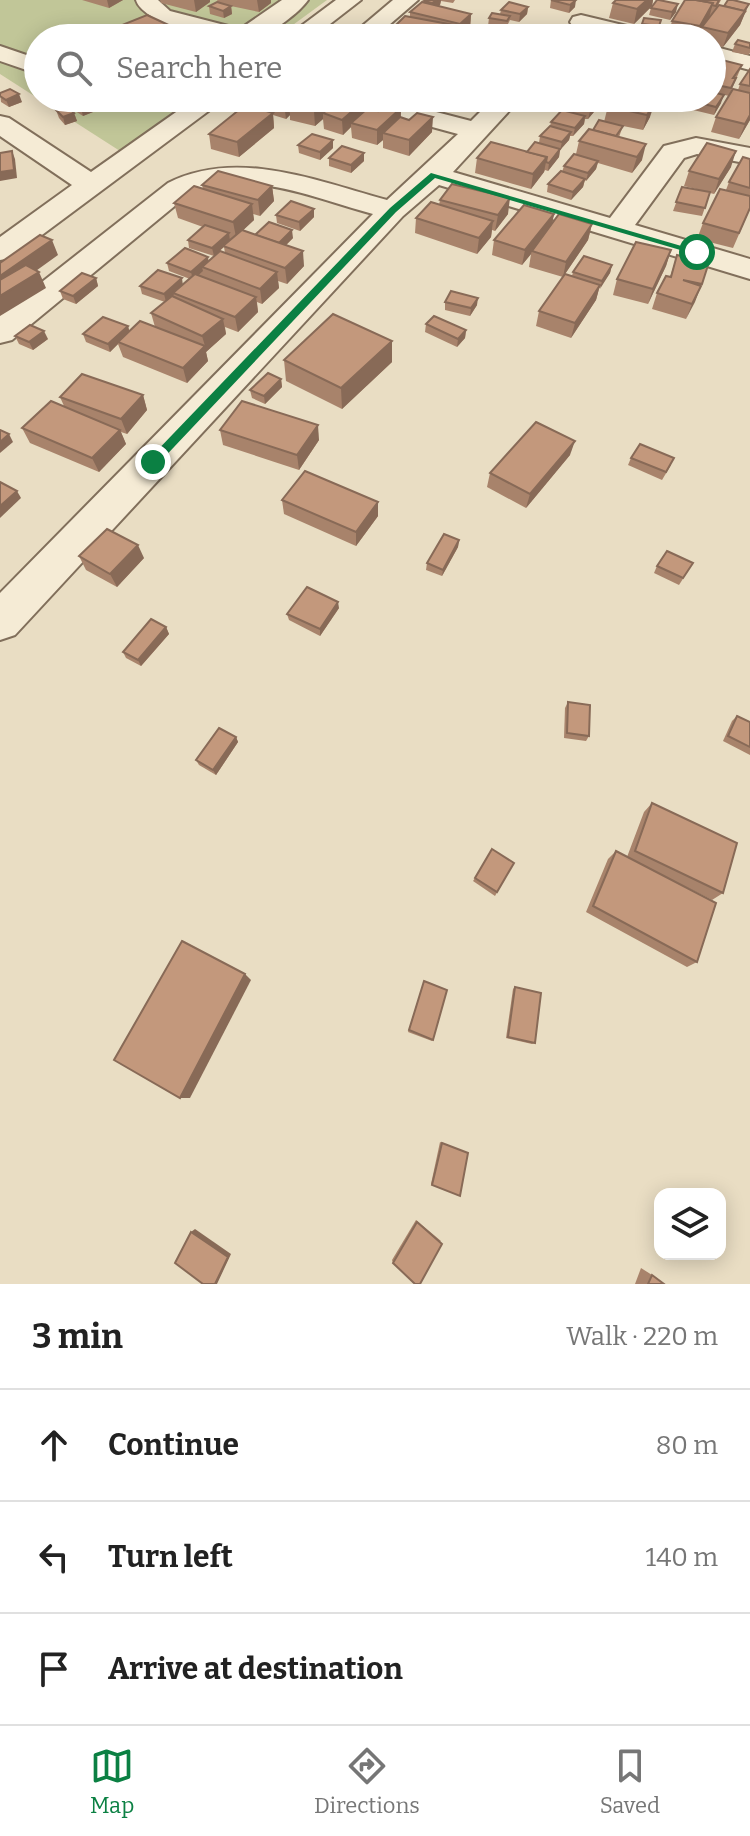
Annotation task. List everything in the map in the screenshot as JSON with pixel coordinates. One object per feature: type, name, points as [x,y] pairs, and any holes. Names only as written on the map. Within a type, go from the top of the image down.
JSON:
[{"type":"street","points":[[147,0],[149,7],[162,16],[192,24]]},
{"type":"street","points":[[261,24],[297,0]]},
{"type":"street","points":[[317,24],[350,0]]},
{"type":"street","points":[[377,24],[407,0]]},
{"type":"street","points":[[579,24],[602,0]]},
{"type":"street","points":[[0,53],[24,62]]},
{"type":"street","points":[[726,57],[750,63]]},
{"type":"street","points":[[0,251],[193,112]]},
{"type":"street","points":[[405,112],[476,131]]},
{"type":"street","points":[[0,622],[393,210],[434,175],[494,112]]},
{"type":"street","points":[[0,124],[91,185]]},
{"type":"street","points":[[618,228],[674,152],[696,146],[750,156]]},
{"type":"street","points":[[0,332],[178,189],[193,181],[227,175],[251,176],[393,210]]},
{"type":"street","points":[[434,175],[750,269]]},
{"type":"green space","points":[[0,0],[327,0],[294,24],[24,24],[24,89],[0,74]]},
{"type":"green space","points":[[59,112],[173,112],[120,151]]},
{"type":"building","points":[[551,0],[576,0],[570,5]]},
{"type":"building","points":[[616,0],[647,0],[637,9],[613,3]]},
{"type":"building","points":[[657,0],[678,4],[672,12],[651,8]]},
{"type":"building","points":[[685,0],[713,3],[701,24],[672,21]]},
{"type":"building","points":[[696,0],[719,0],[716,6]]},
{"type":"building","points":[[728,0],[749,4],[744,11],[724,6]]},
{"type":"building","points":[[217,2],[231,6],[223,11],[209,6]]},
{"type":"building","points":[[422,2],[471,14],[460,24],[410,12]]},
{"type":"building","points":[[509,2],[528,7],[520,14],[501,10]]},
{"type":"building","points":[[719,5],[745,11],[728,33],[726,24],[704,24]]},
{"type":"building","points":[[492,13],[510,16],[507,21],[489,18]]},
{"type":"building","points":[[147,15],[166,24],[124,24]]},
{"type":"building","points":[[405,16],[449,24],[397,24]]},
{"type":"building","points":[[644,18],[661,20],[660,24],[642,24]]},
{"type":"building","points":[[738,40],[750,43],[750,48],[735,44]]},
{"type":"building","points":[[726,61],[742,65],[733,78],[736,78],[731,88],[726,87]]},
{"type":"building","points":[[750,69],[750,86],[740,84]]},
{"type":"building","points":[[10,89],[19,94],[6,100],[0,96],[0,93]]},
{"type":"building","points":[[733,89],[750,93],[750,115],[745,124],[716,117],[719,112],[726,112],[726,101]]},
{"type":"building","points":[[58,112],[74,113],[63,117]]},
{"type":"building","points":[[236,112],[273,113],[237,142],[209,134]]},
{"type":"building","points":[[324,112],[351,112],[342,120]]},
{"type":"building","points":[[363,112],[397,112],[377,130],[351,123]]},
{"type":"building","points":[[560,112],[585,116],[575,128],[551,122]]},
{"type":"building","points":[[417,113],[433,117],[409,140],[383,133],[400,117],[409,120]]},
{"type":"building","points":[[599,120],[623,126],[616,136],[593,130]]},
{"type":"building","points":[[550,126],[571,132],[562,142],[540,136]]},
{"type":"building","points":[[589,129],[646,144],[637,157],[579,141]]},
{"type":"building","points":[[312,134],[333,140],[320,152],[298,145]]},
{"type":"building","points":[[491,142],[547,157],[533,174],[477,158]]},
{"type":"building","points":[[535,142],[560,149],[549,163],[546,162],[547,157],[527,152]]},
{"type":"building","points":[[707,143],[736,151],[719,179],[689,171]]},
{"type":"building","points":[[342,146],[364,153],[351,165],[329,158]]},
{"type":"building","points":[[12,151],[14,170],[0,172],[0,153]]},
{"type":"building","points":[[574,154],[598,161],[588,173],[564,166]]},
{"type":"building","points":[[743,157],[750,159],[750,188],[729,182]]},
{"type":"building","points":[[218,171],[272,186],[258,200],[202,185]]},
{"type":"building","points":[[561,171],[585,179],[573,192],[548,184]]},
{"type":"building","points":[[452,184],[510,198],[498,215],[440,200]]},
{"type":"building","points":[[194,186],[252,204],[233,222],[174,203]]},
{"type":"building","points":[[682,187],[710,192],[705,208],[676,202]]},
{"type":"building","points":[[720,189],[750,196],[750,208],[739,233],[703,223]]},
{"type":"building","points":[[291,201],[314,209],[299,222],[276,215]]},
{"type":"building","points":[[431,202],[493,221],[479,238],[416,218]]},
{"type":"building","points":[[524,205],[554,214],[525,250],[494,240]]},
{"type":"building","points":[[559,214],[592,224],[566,262],[532,251]]},
{"type":"building","points":[[269,222],[292,230],[279,243],[255,235]]},
{"type":"building","points":[[205,225],[229,233],[212,248],[188,240]]},
{"type":"building","points":[[242,230],[303,251],[285,268],[223,246]]},
{"type":"building","points":[[40,235],[52,240],[0,276],[0,263]]},
{"type":"building","points":[[636,242],[671,250],[653,289],[617,279]]},
{"type":"building","points":[[185,248],[208,257],[191,272],[167,263]]},
{"type":"building","points":[[220,251],[277,272],[260,289],[202,267]]},
{"type":"building","points":[[677,255],[709,262],[702,284],[683,280],[701,286],[692,304],[657,293],[666,276],[671,277]]},
{"type":"building","points":[[584,256],[612,265],[602,281],[573,272]]},
{"type":"building","points":[[26,265],[39,272],[0,296],[0,280]]},
{"type":"building","points":[[158,270],[182,278],[164,294],[140,286]]},
{"type":"building","points":[[82,273],[96,278],[73,296],[60,291]]},
{"type":"building","points":[[195,274],[256,297],[235,317],[173,293]]},
{"type":"building","points":[[565,274],[600,285],[575,323],[539,311]]},
{"type":"building","points":[[451,291],[478,298],[471,308],[445,302]]},
{"type":"building","points":[[172,296],[223,319],[202,336],[151,313]]},
{"type":"building","points":[[333,314],[392,341],[341,388],[284,360]]},
{"type":"building","points":[[434,316],[466,330],[458,339],[426,324]]},
{"type":"building","points":[[103,317],[128,326],[108,344],[83,334]]},
{"type":"building","points":[[140,321],[205,346],[183,368],[118,342]]},
{"type":"building","points":[[30,325],[44,331],[29,342],[15,336]]},
{"type":"building","points":[[268,373],[281,379],[264,396],[250,390]]},
{"type":"building","points":[[82,374],[143,395],[121,419],[60,397]]},
{"type":"building","points":[[51,401],[120,430],[92,458],[22,428]]},
{"type":"building","points":[[242,401],[318,425],[297,455],[220,430]]},
{"type":"building","points":[[536,422],[575,441],[530,494],[490,473]]},
{"type":"building","points":[[0,430],[9,434],[0,442]]},
{"type":"building","points":[[640,444],[674,458],[666,472],[631,458]]},
{"type":"building","points":[[305,471],[378,502],[356,532],[282,500]]},
{"type":"building","points":[[0,482],[17,491],[0,506]]},
{"type":"building","points":[[107,529],[138,545],[110,574],[79,556]]},
{"type":"building","points":[[444,534],[459,540],[443,570],[427,563]]},
{"type":"building","points":[[667,551],[693,563],[683,578],[657,566]]},
{"type":"building","points":[[307,587],[338,602],[320,629],[287,614]]},
{"type":"building","points":[[151,619],[166,627],[138,660],[123,652]]},
{"type":"building","points":[[568,702],[590,705],[589,736],[567,733]]},
{"type":"building","points":[[737,716],[750,722],[750,747],[728,736]]},
{"type":"building","points":[[219,728],[236,737],[213,770],[196,760]]},
{"type":"building","points":[[652,803],[737,843],[723,893],[635,851]]},
{"type":"building","points":[[492,849],[514,863],[497,892],[475,878]]},
{"type":"building","points":[[616,851],[716,903],[697,962],[593,906]]},
{"type":"building","points":[[182,941],[245,974],[180,1098],[114,1060]]},
{"type":"building","points":[[424,981],[447,990],[433,1040],[409,1030]]},
{"type":"building","points":[[515,987],[541,993],[535,1043],[508,1037]]},
{"type":"building","points":[[442,1143],[468,1153],[460,1196],[432,1185]]},
{"type":"building","points":[[417,1222],[442,1244],[420,1284],[415,1284],[393,1263]]},
{"type":"building","points":[[191,1232],[228,1257],[215,1284],[203,1284],[175,1263]]},
{"type":"building","points":[[652,1275],[664,1284],[648,1284]]},
{"type":"route","points":[[153,462],[393,210],[434,175],[697,252]]}]
